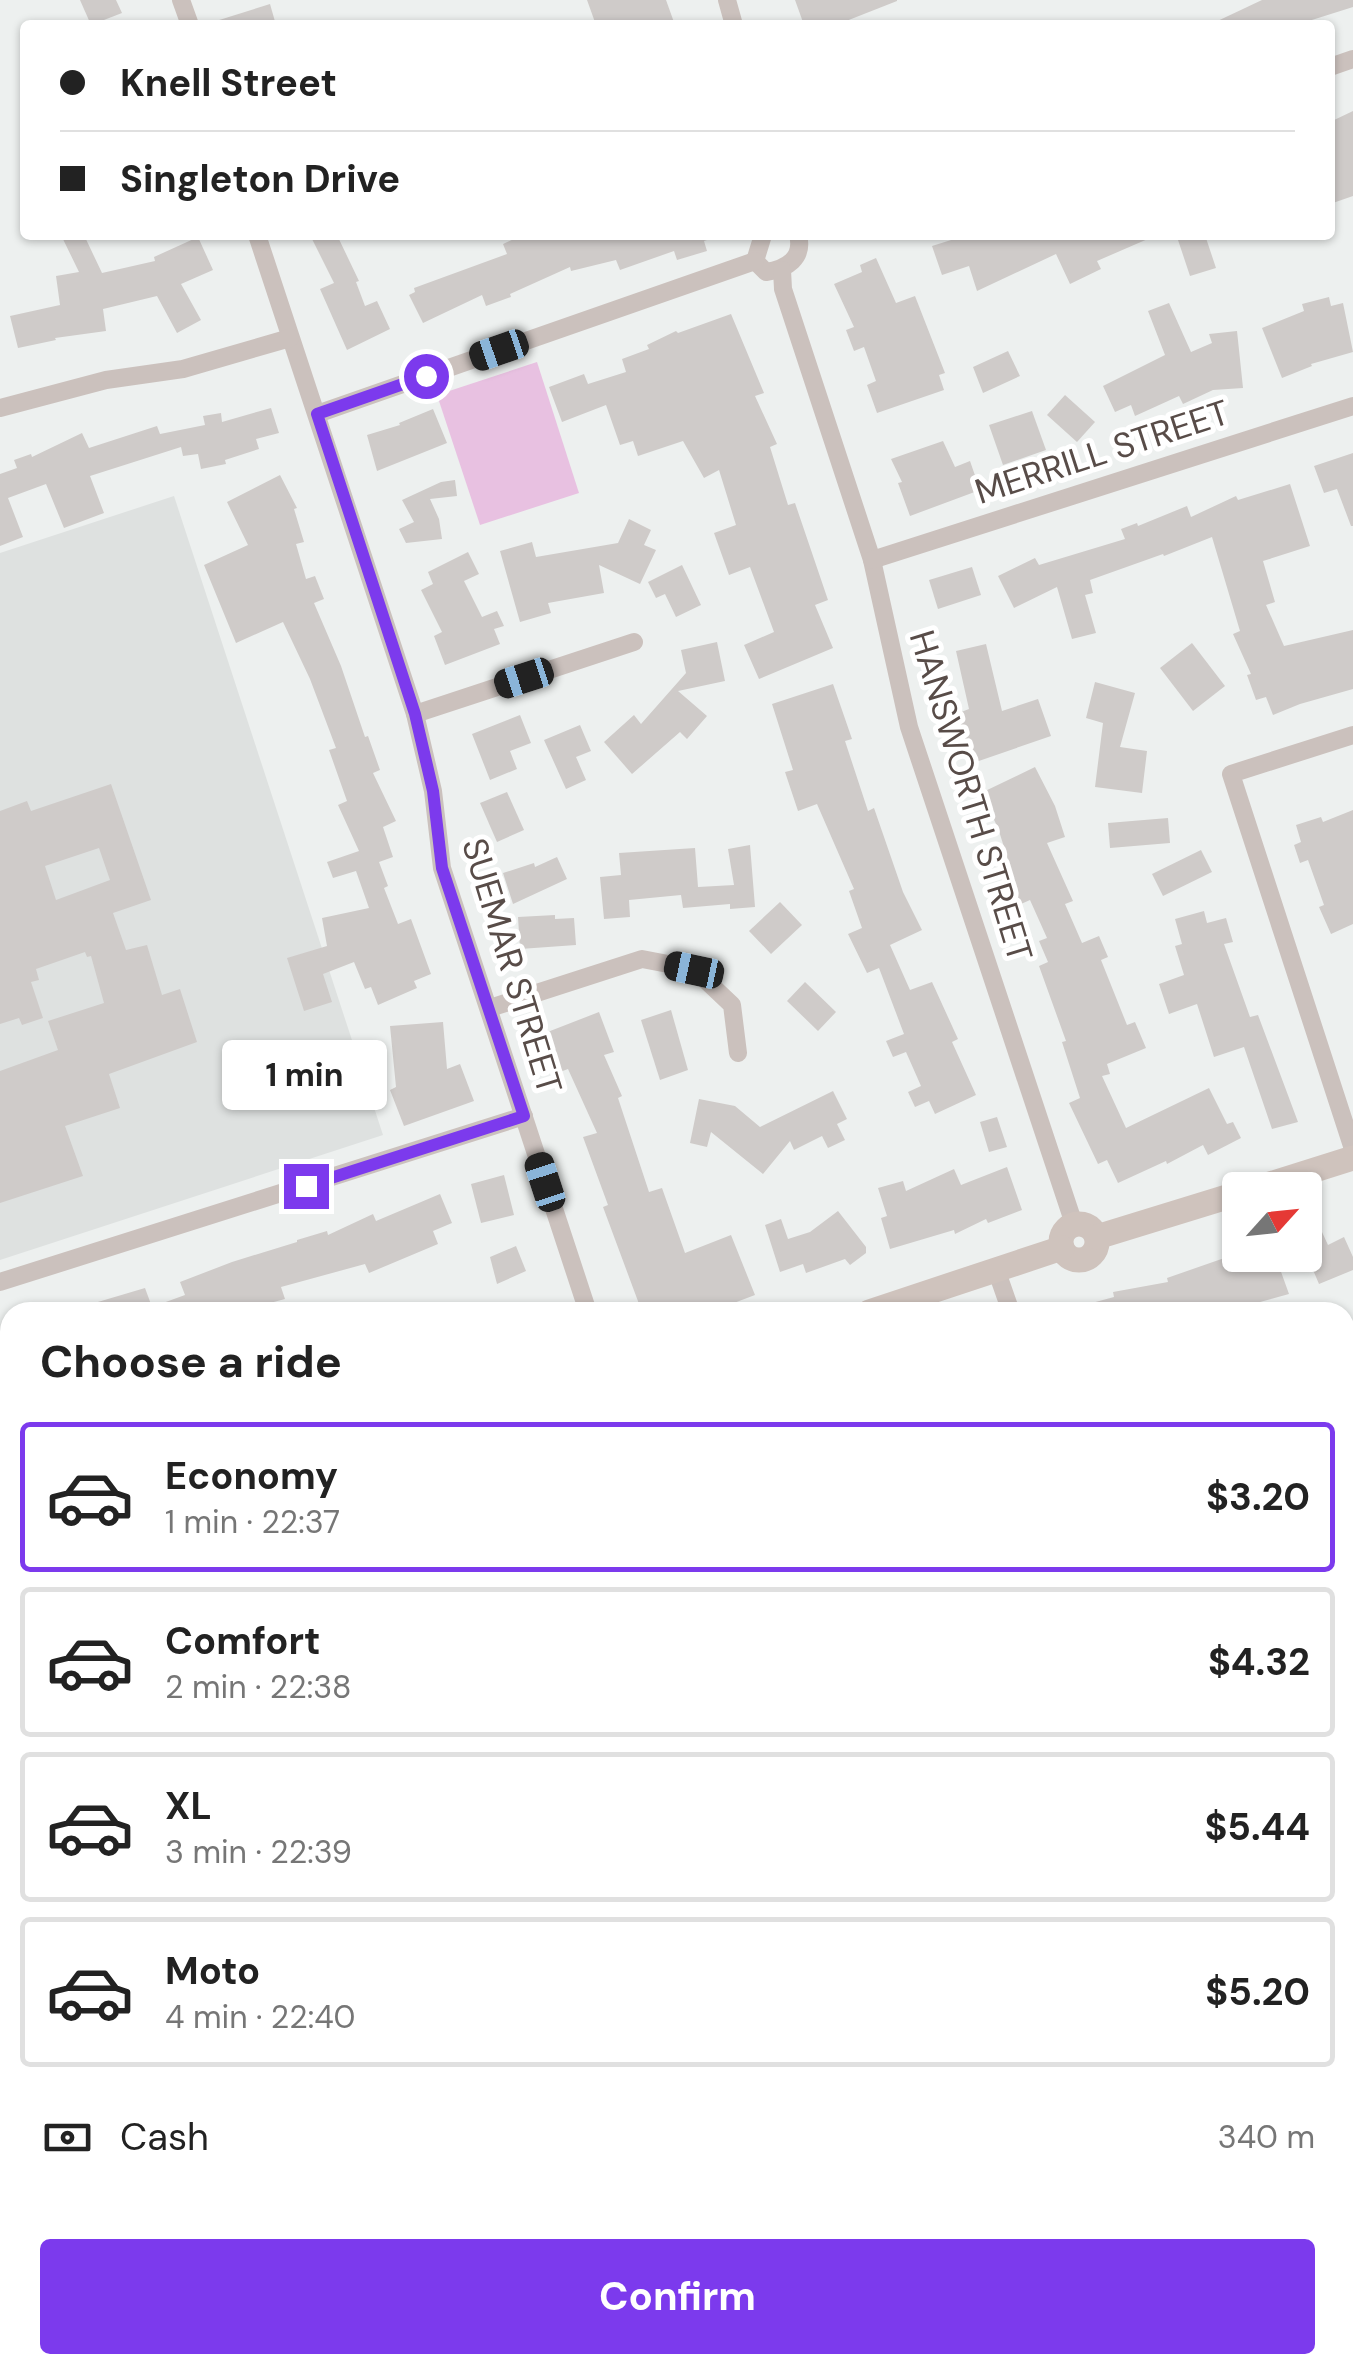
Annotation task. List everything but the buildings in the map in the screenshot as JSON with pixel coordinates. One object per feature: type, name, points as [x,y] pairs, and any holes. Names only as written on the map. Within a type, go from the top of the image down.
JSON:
[{"type":"street","name":"SUEMAR STREET","points":[[259,240],[415,714],[433,791],[442,868],[585,1302]]},
{"type":"street","points":[[755,261],[761,240]]},
{"type":"street","points":[[755,261],[766,272],[782,270],[799,252],[804,240]]},
{"type":"street","points":[[317,414],[755,261]]},
{"type":"street","name":"HANSWORTH STREET","points":[[782,270],[783,289],[872,560],[908,727],[1074,1224]]},
{"type":"street","points":[[2,401],[183,369],[290,338]]},
{"type":"street","name":"MERRILL STREET","points":[[872,560],[1353,406]]},
{"type":"street","points":[[415,714],[634,642]]},
{"type":"street","points":[[1353,735],[1231,774],[1353,1149]]},
{"type":"street","points":[[490,1008],[642,959],[694,970],[732,1005],[738,1053]]},
{"type":"street","points":[[0,1282],[524,1116]]},
{"type":"street","points":[[1308,1172],[1353,1158]]},
{"type":"street","points":[[1097,1238],[1222,1199]]},
{"type":"street","points":[[1074,1224],[1091,1227],[1097,1238],[1092,1254],[1082,1260],[1070,1257],[1062,1248],[1062,1236],[1074,1224]]},
{"type":"street","points":[[901,1302],[1062,1248]]},
{"type":"street","points":[[997,1272],[1008,1302]]},
{"type":"shaded area","points":[[537,362],[579,493],[480,525],[437,395]]},
{"type":"shaded area","points":[[174,496],[383,1135],[0,1260],[0,553]]},
{"type":"route","points":[[306,1186],[524,1116],[442,868],[433,791],[415,714],[317,414],[426,376]]}]
